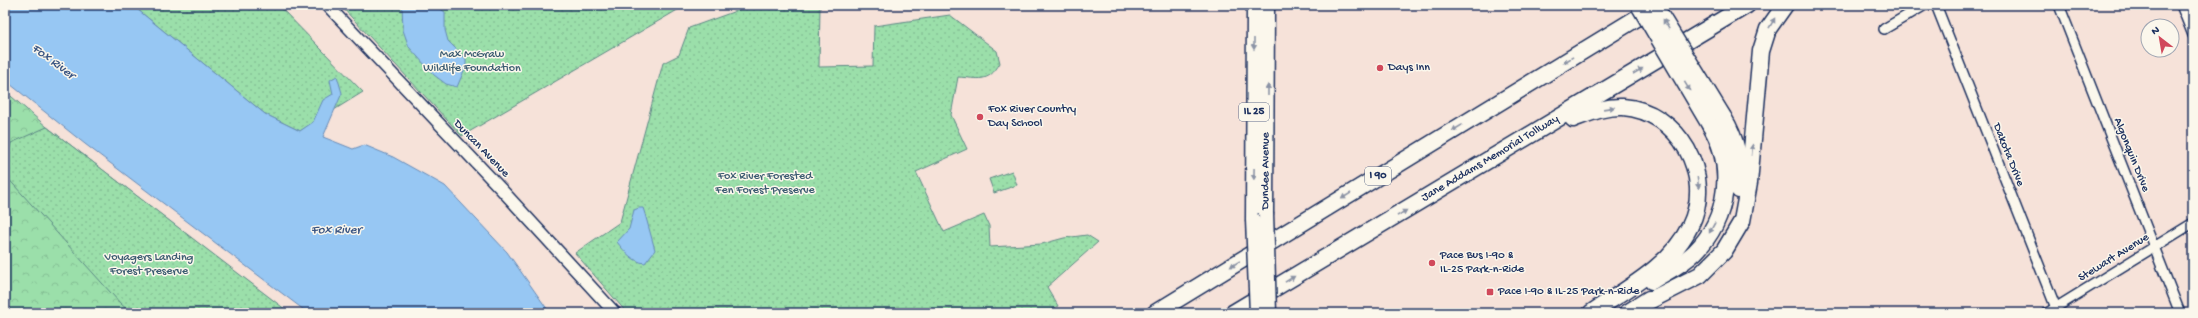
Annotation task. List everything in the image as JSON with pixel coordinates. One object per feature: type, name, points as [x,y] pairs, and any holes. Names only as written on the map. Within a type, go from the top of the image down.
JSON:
[{"type":"highway","points":[[1638,5],[1717,121],[1735,143],[1740,168],[1737,200],[1728,228],[1715,250],[1701,264],[1641,305]]},
{"type":"highway","points":[[1598,313],[1682,262],[1699,247],[1711,231],[1721,208],[1726,176],[1717,121],[1653,5],[1601,40]]},
{"type":"highway","name":"I 90","points":[[1155,313],[1658,5]]},
{"type":"highway","name":"Jane Addams Memorial Tollway","points":[[1233,313],[1747,5]]},
{"type":"highway","points":[[1627,313],[1700,275],[1724,251],[1742,222],[1749,189],[1761,51],[1768,29],[1785,5]]},
{"type":"highway","points":[[1520,142],[1591,112],[1610,107],[1622,107],[1645,113],[1672,129],[1680,138],[1693,161],[1697,173],[1699,194],[1694,217],[1686,235],[1670,254],[1656,267],[1591,313]]},
{"type":"main road","name":"Dundee Avenue","points":[[1254,5],[1254,220],[1257,313]]},
{"type":"main road","name":"Dundee Avenue","points":[[1267,5],[1266,213],[1270,313]]},
{"type":"street","name":"Duncan Avenue","points":[[327,5],[511,200],[615,313]]},
{"type":"street","points":[[1884,29],[1925,5]]},
{"type":"street","name":"Dakota Drive","points":[[1936,5],[2057,310]]},
{"type":"street","name":"Algonquin Drive","points":[[2059,5],[2180,313]]},
{"type":"street","points":[[2181,5],[2193,35]]},
{"type":"street","name":"Stewart Avenue","points":[[2048,313],[2057,310],[2193,223]]},
{"type":"green space","points":[[132,5],[278,5],[363,92],[300,131],[265,114]]},
{"type":"green space","name":"Max McGraw Wildlife Foundation","points":[[340,5],[686,5],[462,136]]},
{"type":"green space","name":"Fox River Forested Fen Forest Preserve","points":[[746,5],[820,5],[819,67],[873,66],[874,26],[950,15],[997,51],[1000,63],[996,70],[987,77],[977,79],[958,77],[951,115],[967,149],[916,172],[944,232],[984,215],[989,226],[990,247],[1042,244],[1064,238],[1087,235],[1098,242],[1047,287],[1058,306],[1046,313],[627,313],[575,253],[620,222],[663,63],[679,55],[689,28],[744,8]]},
{"type":"green space","name":"Voyagers Landing Forest Preserve","points":[[5,91],[47,127],[289,313],[5,313]]},
{"type":"green space","name":"Voyagers Landing Forest Preserve","points":[[47,127],[290,313],[131,313],[120,303],[5,175],[5,166],[11,143]]},
{"type":"green space","points":[[1012,171],[1017,185],[994,193],[989,179]]},
{"type":"water","name":"Fox River","points":[[5,5],[132,5],[265,114],[300,131],[313,122],[323,100],[333,94],[330,80],[337,76],[342,93],[323,137],[353,149],[364,145],[393,157],[445,186],[507,252],[550,313],[308,313],[85,144],[5,80]]},
{"type":"water","points":[[402,5],[435,5],[445,12],[445,30],[448,41],[466,59],[466,66],[457,87],[446,84],[434,75],[409,47],[403,30]]},
{"type":"water","points":[[643,208],[655,250],[645,263],[637,261],[633,258],[617,242],[629,229],[634,210]]},
{"type":"place","name":"Days Inn","points":[[1380,68]]},
{"type":"place","name":"Fox River Country Day School","points":[[980,117]]},
{"type":"place","name":"Pace Bus I-90 & IL-25 Park-n-Ride","points":[[1432,263]]},
{"type":"place","name":"Pace I-90 & IL-25 Park-n-Ride","points":[[1490,292]]}]
